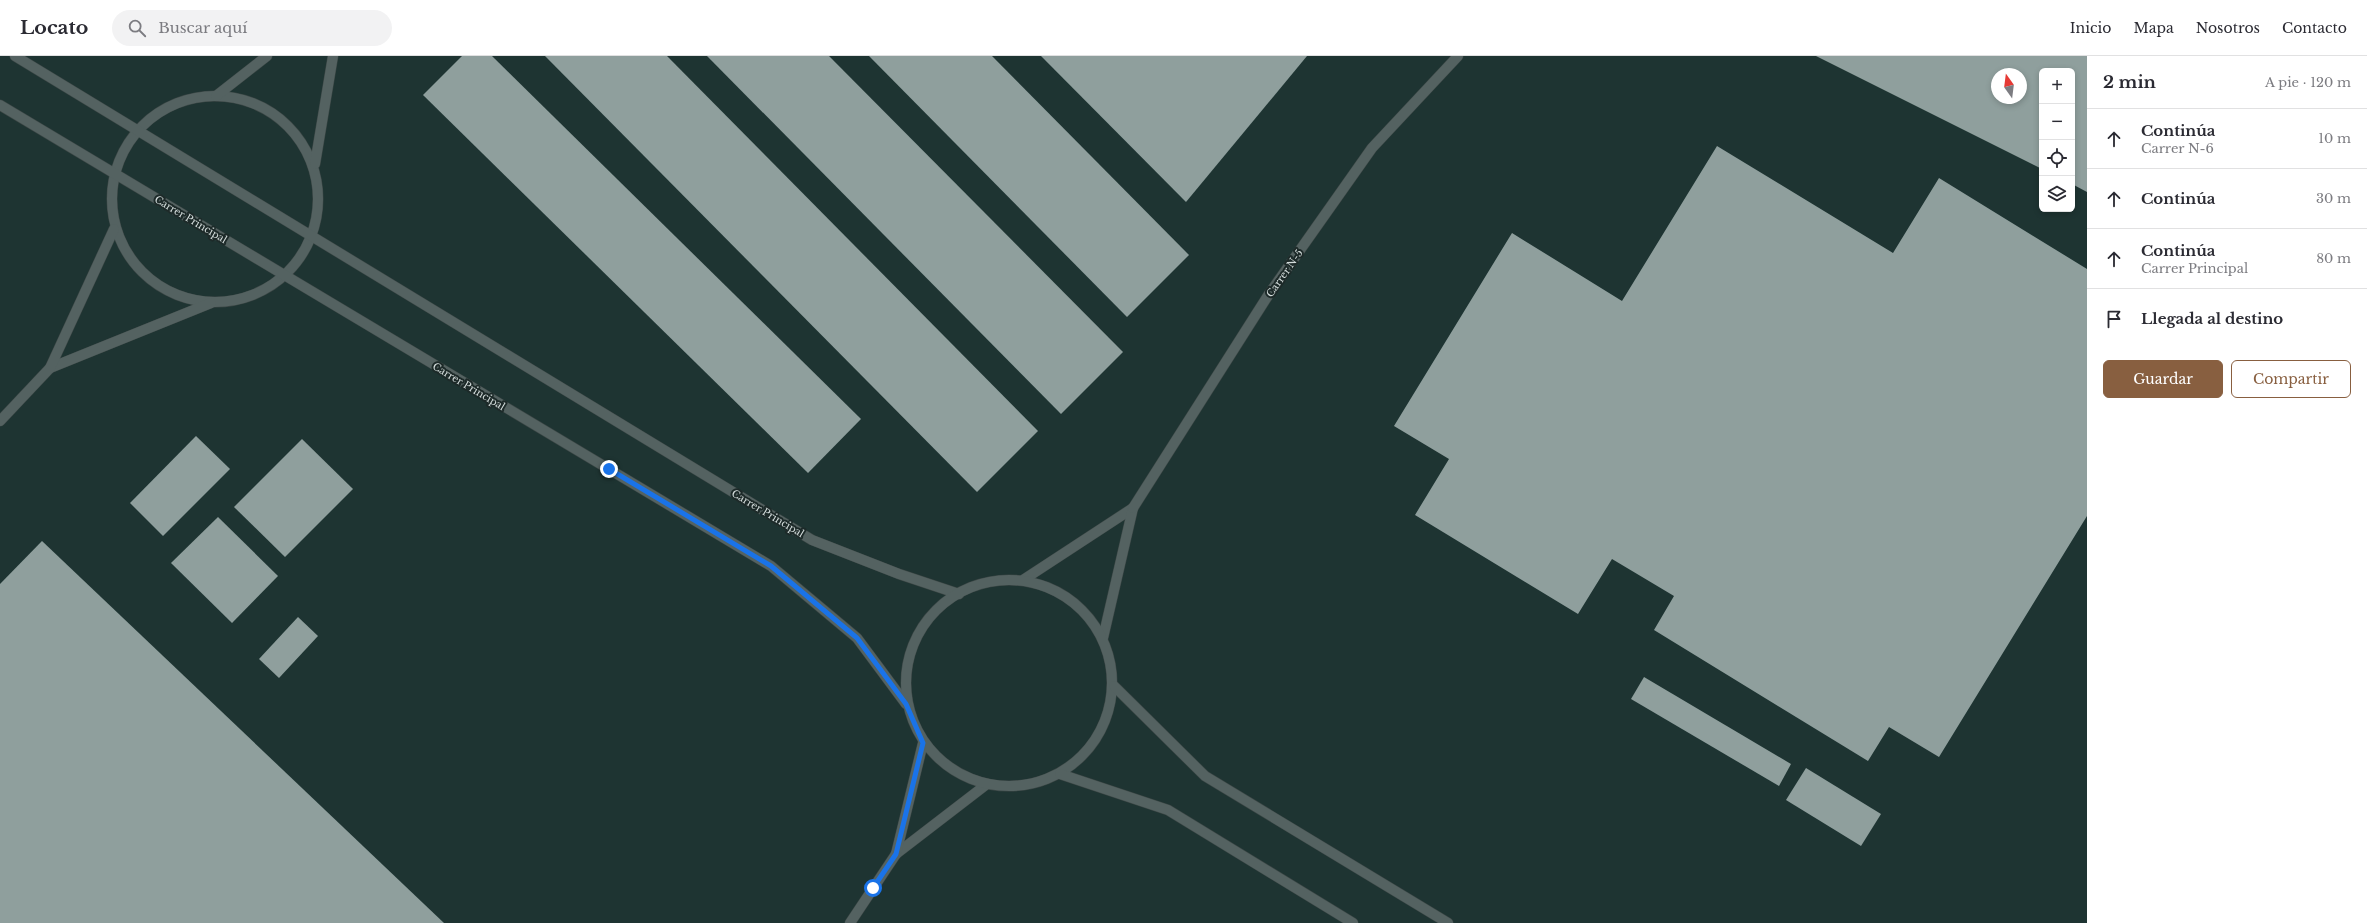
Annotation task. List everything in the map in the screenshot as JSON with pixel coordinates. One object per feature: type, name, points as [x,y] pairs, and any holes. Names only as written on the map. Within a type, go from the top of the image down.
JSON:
[{"type":"street","name":"Carrer Principal","points":[[15,56],[812,540],[898,574],[959,594]]},
{"type":"street","points":[[216,96],[267,56]]},
{"type":"street","points":[[50,368],[211,303],[249,298],[276,283],[303,255],[320,208],[315,164],[333,56]]},
{"type":"street","name":"Carrer N-5","points":[[1133,508],[1268,294],[1372,148],[1458,56]]},
{"type":"street","points":[[211,303],[160,288],[132,263],[114,229],[110,188],[126,142],[157,111],[190,96],[240,96],[287,122],[315,164]]},
{"type":"street","name":"Carrer Principal","points":[[0,105],[771,566],[857,638],[906,704]]},
{"type":"street","points":[[0,421],[50,368],[114,229]]},
{"type":"street","points":[[1023,580],[1133,508]]},
{"type":"street","points":[[1104,638],[1081,607],[1043,584],[1023,580],[986,581],[947,599],[916,636],[904,678],[906,704],[923,743],[946,766],[977,782],[1013,787],[1060,774],[1087,753],[1107,720],[1114,686],[1104,638],[1133,508]]},
{"type":"street","points":[[1114,686],[1205,776],[1448,923]]},
{"type":"street","points":[[896,854],[923,743]]},
{"type":"street","points":[[1060,774],[1168,810],[1353,923]]},
{"type":"street","points":[[850,923],[896,854],[987,784]]},
{"type":"shaded area","points":[[0,56],[2087,56],[2087,923],[0,923]]},
{"type":"building","points":[[462,56],[492,56],[861,419],[808,473],[423,95]]},
{"type":"building","points":[[545,56],[667,56],[1038,431],[977,492]]},
{"type":"building","points":[[707,56],[829,56],[1123,352],[1061,414]]},
{"type":"building","points":[[869,56],[992,56],[1189,255],[1127,317]]},
{"type":"building","points":[[1041,56],[1307,56],[1186,202]]},
{"type":"building","points":[[1816,56],[2087,56],[2087,192],[2075,186],[2075,68],[2039,68],[2039,168]]},
{"type":"building","points":[[1717,146],[1893,253],[1939,178],[2087,269],[2087,516],[1939,757],[1889,727],[1868,761],[1654,630],[1674,596],[1612,559],[1578,614],[1415,515],[1449,459],[1394,426],[1512,233],[1622,301]]},
{"type":"building","points":[[196,436],[230,469],[163,536],[130,503]]},
{"type":"building","points":[[302,439],[353,489],[285,557],[234,507]]},
{"type":"building","points":[[218,517],[278,576],[232,623],[171,563]]},
{"type":"building","points":[[42,541],[444,923],[0,923],[0,584]]},
{"type":"building","points":[[298,617],[318,636],[279,678],[259,659]]},
{"type":"building","points":[[1644,677],[1791,764],[1779,786],[1631,699]]},
{"type":"building","points":[[1806,768],[1881,814],[1861,846],[1786,800]]},
{"type":"route","points":[[609,469],[771,566],[857,638],[906,704],[923,743],[896,854],[873,888]]}]
